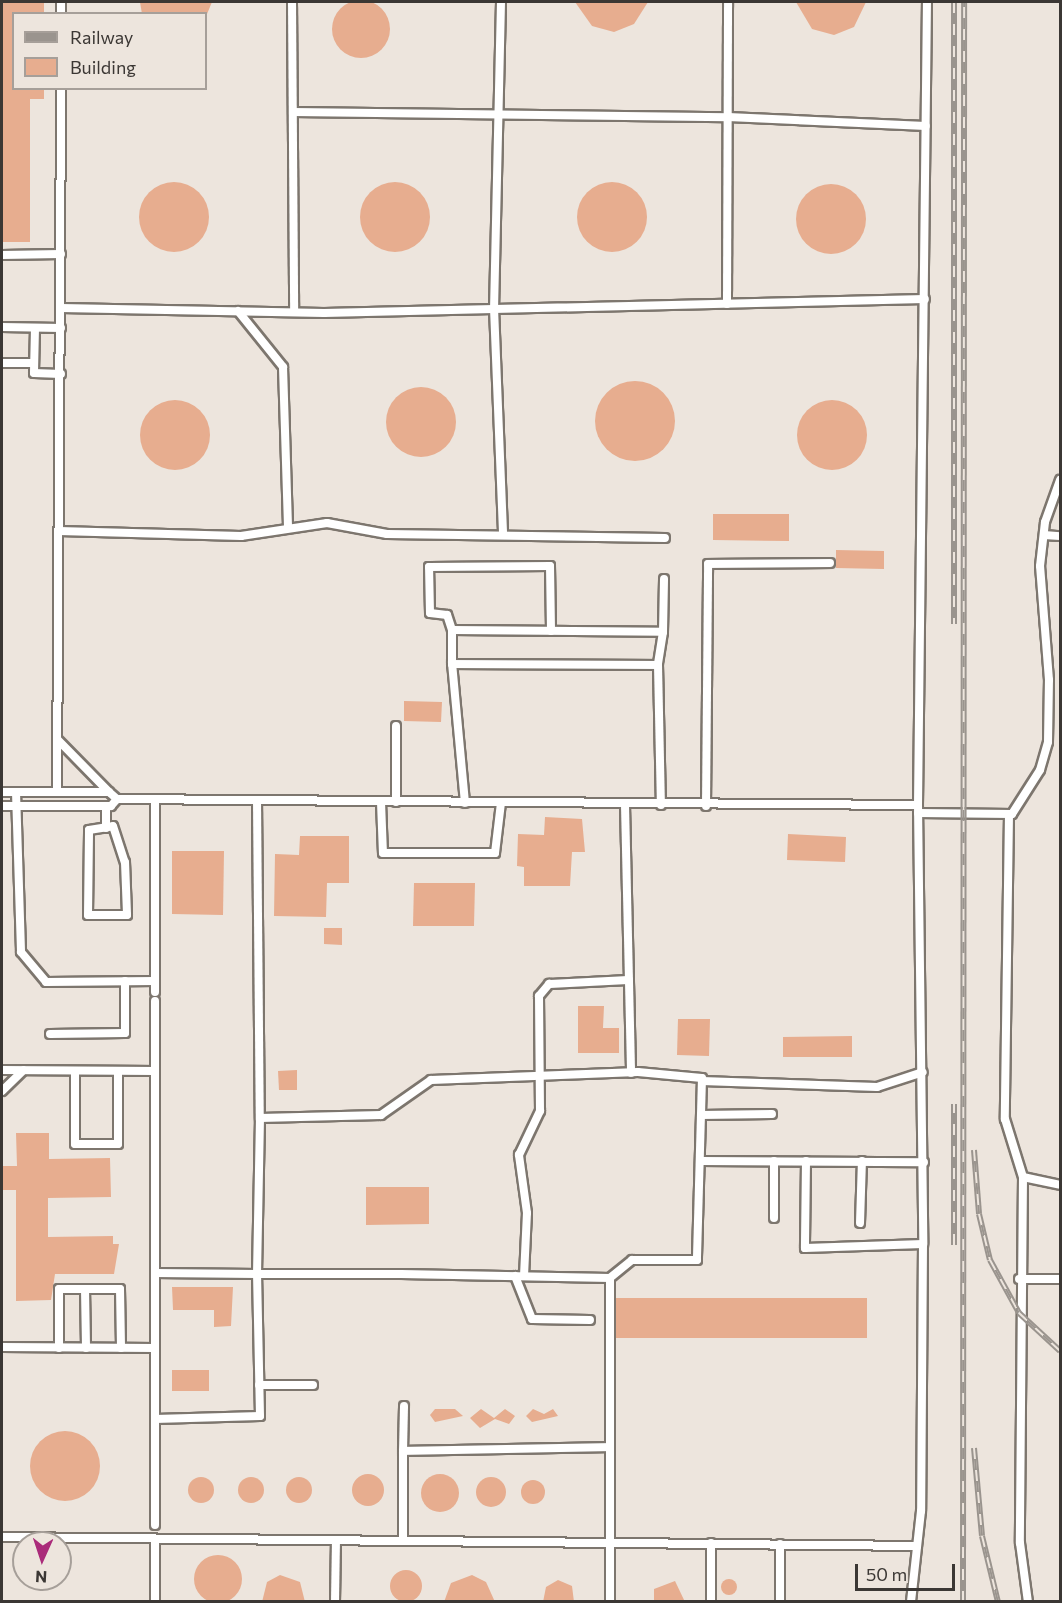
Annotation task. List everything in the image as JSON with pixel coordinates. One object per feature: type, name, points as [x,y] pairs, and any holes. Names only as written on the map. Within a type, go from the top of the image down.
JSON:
[{"type":"lane","points":[[292,2],[294,312]]},
{"type":"lane","points":[[501,2],[501,114],[494,308],[503,536]]},
{"type":"lane","points":[[727,304],[728,2]]},
{"type":"lane","points":[[911,1602],[917,1546],[924,1162],[918,809],[927,2]]},
{"type":"lane","points":[[57,792],[61,90]]},
{"type":"lane","points":[[293,112],[728,117],[926,126]]},
{"type":"lane","points":[[2,255],[61,254]]},
{"type":"lane","points":[[61,308],[294,312],[925,299]]},
{"type":"lane","points":[[238,311],[283,367],[288,527]]},
{"type":"lane","points":[[2,327],[61,328]]},
{"type":"lane","points":[[34,328],[34,374],[61,374]]},
{"type":"lane","points":[[2,363],[34,363]]},
{"type":"lane","points":[[1028,1602],[1020,1543],[1019,1279],[1023,1177],[1005,1119],[1008,814],[1040,770],[1048,742],[1050,680],[1040,566],[1044,535],[1060,480]]},
{"type":"lane","points":[[59,531],[241,536],[288,527],[327,523],[387,534],[665,538]]},
{"type":"lane","points":[[1044,535],[1060,536]]},
{"type":"lane","points":[[706,806],[708,564],[830,563]]},
{"type":"lane","points":[[465,803],[452,664],[452,630],[447,615],[430,613],[429,567],[550,566],[551,631]]},
{"type":"lane","points":[[661,805],[658,665],[663,632],[664,579]]},
{"type":"lane","points":[[452,630],[663,632]]},
{"type":"lane","points":[[452,664],[658,665]]},
{"type":"lane","points":[[396,726],[396,802]]},
{"type":"lane","points":[[58,740],[117,799]]},
{"type":"lane","points":[[2,792],[109,792]]},
{"type":"lane","points":[[16,792],[21,952],[46,982],[155,981]]},
{"type":"lane","points":[[2,806],[106,806],[117,799],[918,809],[1008,814]]},
{"type":"lane","points":[[155,800],[155,1525]]},
{"type":"lane","points":[[155,1419],[260,1416],[257,1274],[260,1118],[257,801]]},
{"type":"lane","points":[[381,802],[383,853],[495,854],[501,803]]},
{"type":"lane","points":[[625,805],[631,1073]]},
{"type":"lane","points":[[106,806],[106,828]]},
{"type":"lane","points":[[113,826],[125,862],[127,915],[88,915],[90,830],[106,828],[113,826]]},
{"type":"lane","points":[[524,1276],[527,1212],[519,1155],[540,1112],[543,1080],[539,996],[549,984],[629,980]]},
{"type":"lane","points":[[50,1034],[125,1033],[125,981]]},
{"type":"lane","points":[[2,1070],[155,1071]]},
{"type":"lane","points":[[2,1091],[24,1070]]},
{"type":"lane","points":[[75,1071],[75,1144],[118,1144],[118,1071]]},
{"type":"lane","points":[[260,1118],[381,1115],[431,1080],[543,1080],[631,1073],[702,1081],[877,1087],[923,1072]]},
{"type":"lane","points":[[155,1273],[610,1278],[632,1260],[697,1260],[702,1081]]},
{"type":"lane","points":[[701,1115],[772,1114]]},
{"type":"lane","points":[[700,1161],[924,1162]]},
{"type":"lane","points":[[774,1161],[774,1218]]},
{"type":"lane","points":[[806,1161],[806,1248],[923,1244]]},
{"type":"lane","points":[[860,1223],[862,1161]]},
{"type":"lane","points":[[1023,1177],[1060,1185]]},
{"type":"lane","points":[[515,1276],[532,1319],[590,1320]]},
{"type":"lane","points":[[610,1278],[610,1602]]},
{"type":"lane","points":[[1019,1279],[1060,1279]]},
{"type":"lane","points":[[85,1289],[86,1348]]},
{"type":"lane","points":[[59,1348],[59,1290],[120,1289],[121,1348]]},
{"type":"lane","points":[[2,1347],[155,1348]]},
{"type":"lane","points":[[259,1385],[313,1385]]},
{"type":"lane","points":[[403,1540],[404,1406]]},
{"type":"lane","points":[[403,1451],[610,1447]]},
{"type":"lane","points":[[2,1537],[155,1540],[610,1541],[917,1546]]},
{"type":"lane","points":[[154,1602],[155,1540]]},
{"type":"lane","points":[[335,1602],[336,1540]]},
{"type":"lane","points":[[711,1543],[711,1602]]},
{"type":"lane","points":[[780,1544],[780,1602]]},
{"type":"building","points":[[355,0],[367,0],[382,8],[390,23],[390,35],[382,50],[367,58],[355,58],[340,50],[332,35],[332,23],[340,8]]},
{"type":"building","points":[[2,2],[44,2],[44,12],[12,12],[12,90],[44,90],[44,99],[30,99],[30,242],[2,242]]},
{"type":"building","points":[[140,2],[212,2],[207,14],[207,12],[142,12]]},
{"type":"building","points":[[575,2],[648,2],[634,24],[614,32],[592,26]]},
{"type":"building","points":[[796,2],[866,2],[854,27],[834,35],[812,29]]},
{"type":"building","points":[[174,182],[187,185],[199,192],[206,204],[209,217],[206,230],[199,242],[187,249],[174,252],[161,249],[149,242],[142,230],[139,217],[142,204],[149,192],[161,185]]},
{"type":"building","points":[[395,182],[408,185],[420,192],[427,204],[430,217],[427,230],[420,242],[408,249],[395,252],[382,249],[370,242],[363,230],[360,217],[363,204],[370,192],[382,185]]},
{"type":"building","points":[[612,182],[625,185],[637,192],[644,204],[647,217],[644,230],[637,242],[625,249],[612,252],[599,249],[587,242],[580,230],[577,217],[580,204],[587,192],[599,185]]},
{"type":"building","points":[[831,184],[844,187],[856,194],[863,206],[866,219],[863,232],[856,244],[844,251],[831,254],[818,251],[806,244],[799,232],[796,219],[799,206],[806,194],[818,187]]},
{"type":"building","points":[[635,381],[650,384],[663,393],[672,406],[675,421],[672,436],[663,449],[650,458],[635,461],[620,458],[607,449],[598,436],[595,421],[598,406],[607,393],[620,384]]},
{"type":"building","points":[[421,387],[434,390],[446,397],[453,409],[456,422],[453,435],[446,447],[434,454],[421,457],[408,454],[396,447],[389,435],[386,422],[389,409],[396,397],[408,390]]},
{"type":"building","points":[[175,400],[188,403],[200,410],[207,422],[210,435],[207,448],[200,460],[188,467],[175,470],[162,467],[150,460],[143,448],[140,435],[143,422],[150,410],[162,403]]},
{"type":"building","points":[[832,400],[845,403],[857,410],[864,422],[867,435],[864,448],[857,460],[845,467],[832,470],[819,467],[807,460],[800,448],[797,435],[800,422],[807,410],[819,403]]},
{"type":"building","points":[[713,514],[789,514],[789,541],[713,540]]},
{"type":"building","points":[[836,550],[884,551],[884,569],[836,568]]},
{"type":"building","points":[[404,701],[442,702],[441,722],[404,721]]},
{"type":"building","points":[[545,817],[582,819],[585,852],[572,852],[570,886],[524,886],[524,867],[517,866],[518,834],[544,835]]},
{"type":"building","points":[[788,834],[846,837],[845,862],[787,860]]},
{"type":"building","points":[[300,836],[349,836],[349,883],[327,883],[326,917],[274,916],[275,854],[299,855]]},
{"type":"building","points":[[172,851],[224,851],[223,915],[172,914]]},
{"type":"building","points":[[414,883],[475,883],[474,926],[413,926]]},
{"type":"building","points":[[324,928],[342,928],[342,945],[324,944]]},
{"type":"building","points":[[578,1006],[604,1006],[603,1028],[619,1028],[619,1053],[578,1053]]},
{"type":"building","points":[[678,1019],[710,1019],[709,1056],[677,1055]]},
{"type":"building","points":[[852,1036],[852,1057],[783,1057],[783,1037]]},
{"type":"building","points":[[297,1070],[297,1090],[279,1090],[278,1071]]},
{"type":"building","points":[[16,1133],[49,1133],[49,1159],[110,1158],[111,1197],[48,1198],[48,1237],[113,1236],[113,1244],[119,1244],[114,1274],[55,1274],[51,1300],[16,1301],[16,1190],[2,1190],[2,1166],[17,1166]]},
{"type":"building","points":[[366,1187],[429,1187],[429,1224],[366,1225]]},
{"type":"building","points":[[172,1287],[233,1287],[231,1326],[214,1327],[214,1310],[173,1310]]},
{"type":"building","points":[[616,1298],[867,1298],[867,1338],[616,1338]]},
{"type":"building","points":[[172,1370],[209,1370],[209,1391],[172,1391]]},
{"type":"building","points":[[435,1409],[455,1409],[463,1416],[435,1422],[430,1415]]},
{"type":"building","points":[[481,1409],[494,1418],[505,1409],[515,1416],[509,1424],[495,1419],[480,1428],[470,1418]]},
{"type":"building","points":[[533,1409],[544,1414],[553,1409],[558,1416],[532,1422],[526,1416]]},
{"type":"building","points":[[58,1431],[72,1431],[85,1437],[94,1446],[100,1459],[98,1479],[90,1491],[72,1501],[58,1501],[45,1495],[36,1486],[30,1473],[30,1459],[36,1446],[45,1437]]},
{"type":"building","points":[[368,1474],[379,1479],[384,1490],[379,1501],[368,1506],[357,1501],[352,1490],[357,1479]]},
{"type":"building","points":[[440,1474],[447,1475],[453,1480],[458,1486],[458,1500],[453,1506],[447,1511],[440,1512],[433,1511],[427,1506],[422,1500],[421,1493],[422,1486],[427,1480],[433,1475]]},
{"type":"building","points":[[201,1477],[210,1481],[214,1490],[210,1499],[201,1503],[192,1499],[188,1490],[192,1481]]},
{"type":"building","points":[[251,1477],[260,1481],[264,1490],[260,1499],[251,1503],[242,1499],[238,1490],[242,1481]]},
{"type":"building","points":[[299,1477],[308,1481],[312,1490],[308,1499],[299,1503],[290,1499],[286,1490],[290,1481]]},
{"type":"building","points":[[491,1477],[502,1481],[506,1492],[502,1503],[491,1507],[480,1503],[476,1492],[480,1481]]},
{"type":"building","points":[[533,1480],[541,1484],[545,1492],[541,1500],[533,1504],[525,1500],[521,1492],[525,1484]]},
{"type":"building","points":[[213,1555],[223,1555],[235,1562],[242,1574],[242,1584],[235,1596],[223,1603],[213,1603],[198,1592],[194,1584],[194,1574],[205,1559]]},
{"type":"building","points":[[406,1570],[417,1575],[422,1586],[417,1597],[406,1602],[395,1597],[390,1586],[395,1575]]},
{"type":"building","points":[[280,1575],[300,1582],[305,1602],[262,1602],[267,1582]]},
{"type":"building","points":[[472,1575],[486,1582],[495,1602],[444,1602],[451,1583]]},
{"type":"building","points":[[729,1579],[735,1581],[737,1587],[735,1593],[729,1595],[723,1593],[721,1587],[723,1581]]},
{"type":"building","points":[[558,1580],[572,1586],[574,1602],[543,1602],[546,1587]]},
{"type":"building","points":[[675,1581],[685,1602],[654,1602],[654,1589]]},
{"type":"railway","points":[[954,2],[954,624]]},
{"type":"railway","points":[[963,1602],[964,2]]},
{"type":"railway","points":[[954,1104],[954,1245]]},
{"type":"railway","points":[[974,1150],[979,1214],[990,1260],[1019,1313],[1060,1351]]},
{"type":"railway","points":[[974,1448],[982,1536],[998,1602]]}]
